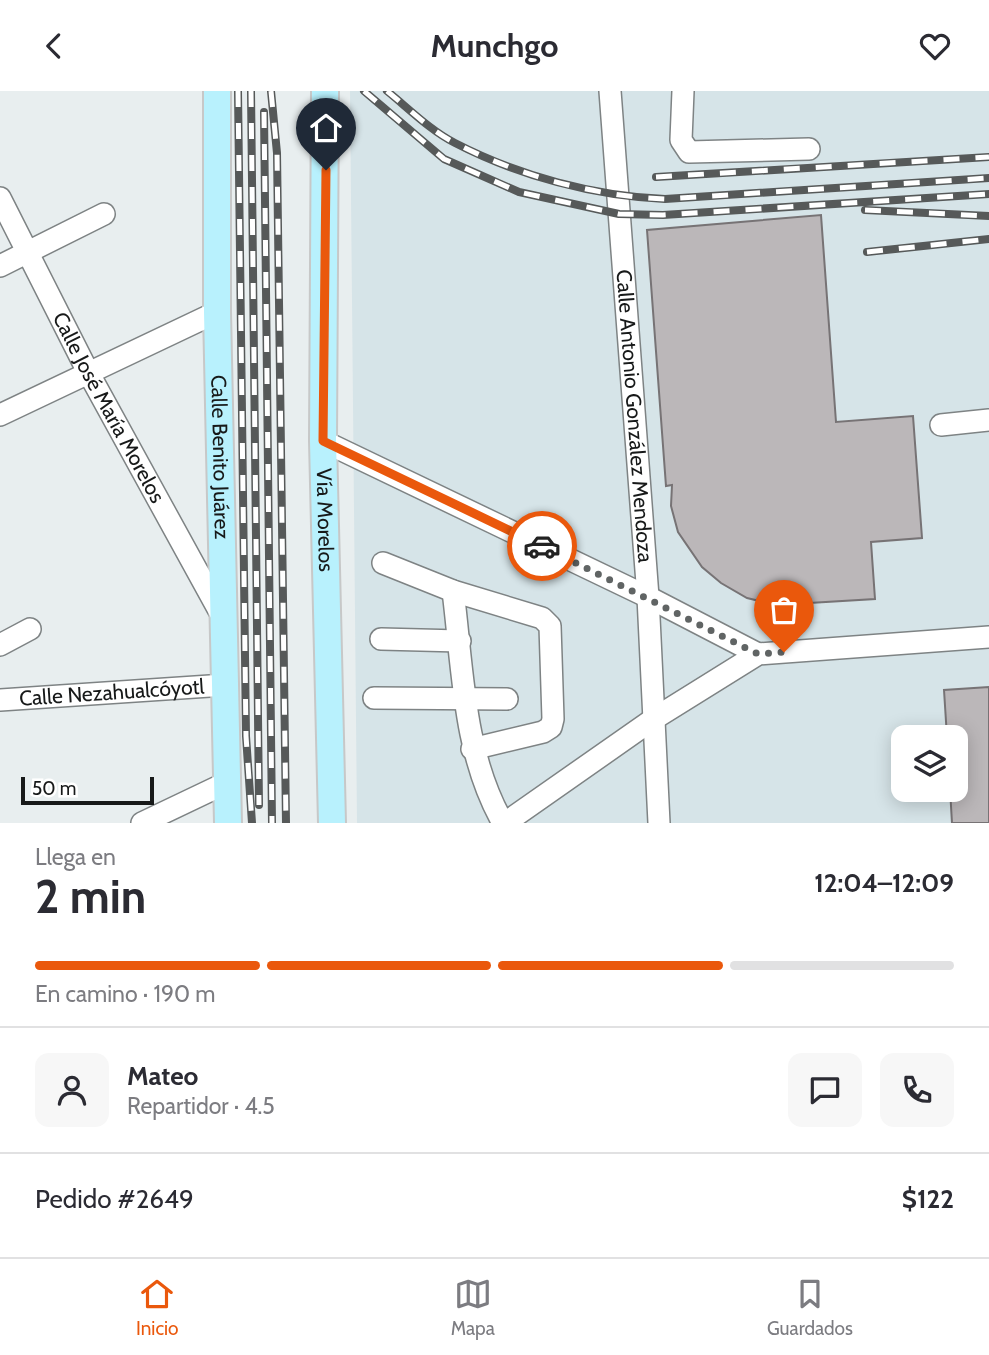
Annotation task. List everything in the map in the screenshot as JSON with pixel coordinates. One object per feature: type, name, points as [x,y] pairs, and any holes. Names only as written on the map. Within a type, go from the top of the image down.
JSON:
[{"type":"main road","name":"Calle Benito Juárez","points":[[217,91],[217,312],[228,823]]},
{"type":"main road","name":"Vía Morelos","points":[[325,91],[323,441],[332,823]]},
{"type":"street","name":"Calle Antonio González Mendoza","points":[[610,91],[648,597],[659,823]]},
{"type":"street","points":[[683,91],[681,141],[689,152],[809,149]]},
{"type":"street","name":"Calle José María Morelos","points":[[0,198],[88,372],[222,616]]},
{"type":"street","points":[[0,266],[104,214]]},
{"type":"street","points":[[0,415],[217,312]]},
{"type":"street","points":[[941,425],[989,420]]},
{"type":"street","points":[[323,441],[648,597],[758,654]]},
{"type":"street","points":[[383,563],[453,591],[542,618],[548,623],[551,631],[554,719],[551,727],[543,732],[472,749]]},
{"type":"street","points":[[453,591],[472,749],[486,793],[504,823],[652,720],[758,654],[989,638]]},
{"type":"street","points":[[0,645],[30,629]]},
{"type":"street","points":[[381,639],[460,641]]},
{"type":"street","name":"Calle Nezahualcóyotl","points":[[0,700],[225,685]]},
{"type":"street","points":[[374,698],[507,699]]},
{"type":"street","points":[[142,823],[228,782]]},
{"type":"shaded area","points":[[350,91],[989,91],[989,823],[357,823]]},
{"type":"building","points":[[821,215],[836,422],[913,416],[922,538],[871,542],[875,599],[776,605],[747,598],[721,583],[702,567],[678,532],[671,506],[672,485],[666,486],[647,230]]},
{"type":"building","points":[[989,687],[989,823],[952,823],[951,802],[968,802],[968,725],[946,725],[944,690]]},
{"type":"railway","points":[[238,91],[246,736],[252,823]]},
{"type":"railway","points":[[251,91],[259,805]]},
{"type":"railway","points":[[271,91],[277,153],[286,823]]},
{"type":"railway","points":[[364,91],[444,159],[519,192],[619,214],[663,215],[989,194]]},
{"type":"railway","points":[[387,91],[437,132],[479,155],[557,182],[611,194],[665,199],[989,178]]},
{"type":"railway","points":[[264,112],[272,823]]},
{"type":"railway","points":[[656,177],[989,157]]},
{"type":"railway","points":[[865,210],[989,216]]},
{"type":"railway","points":[[867,252],[989,239]]},
{"type":"way so far","points":[[542,546],[758,654],[784,652]]},
{"type":"route","points":[[326,170],[323,441],[542,546]]}]
